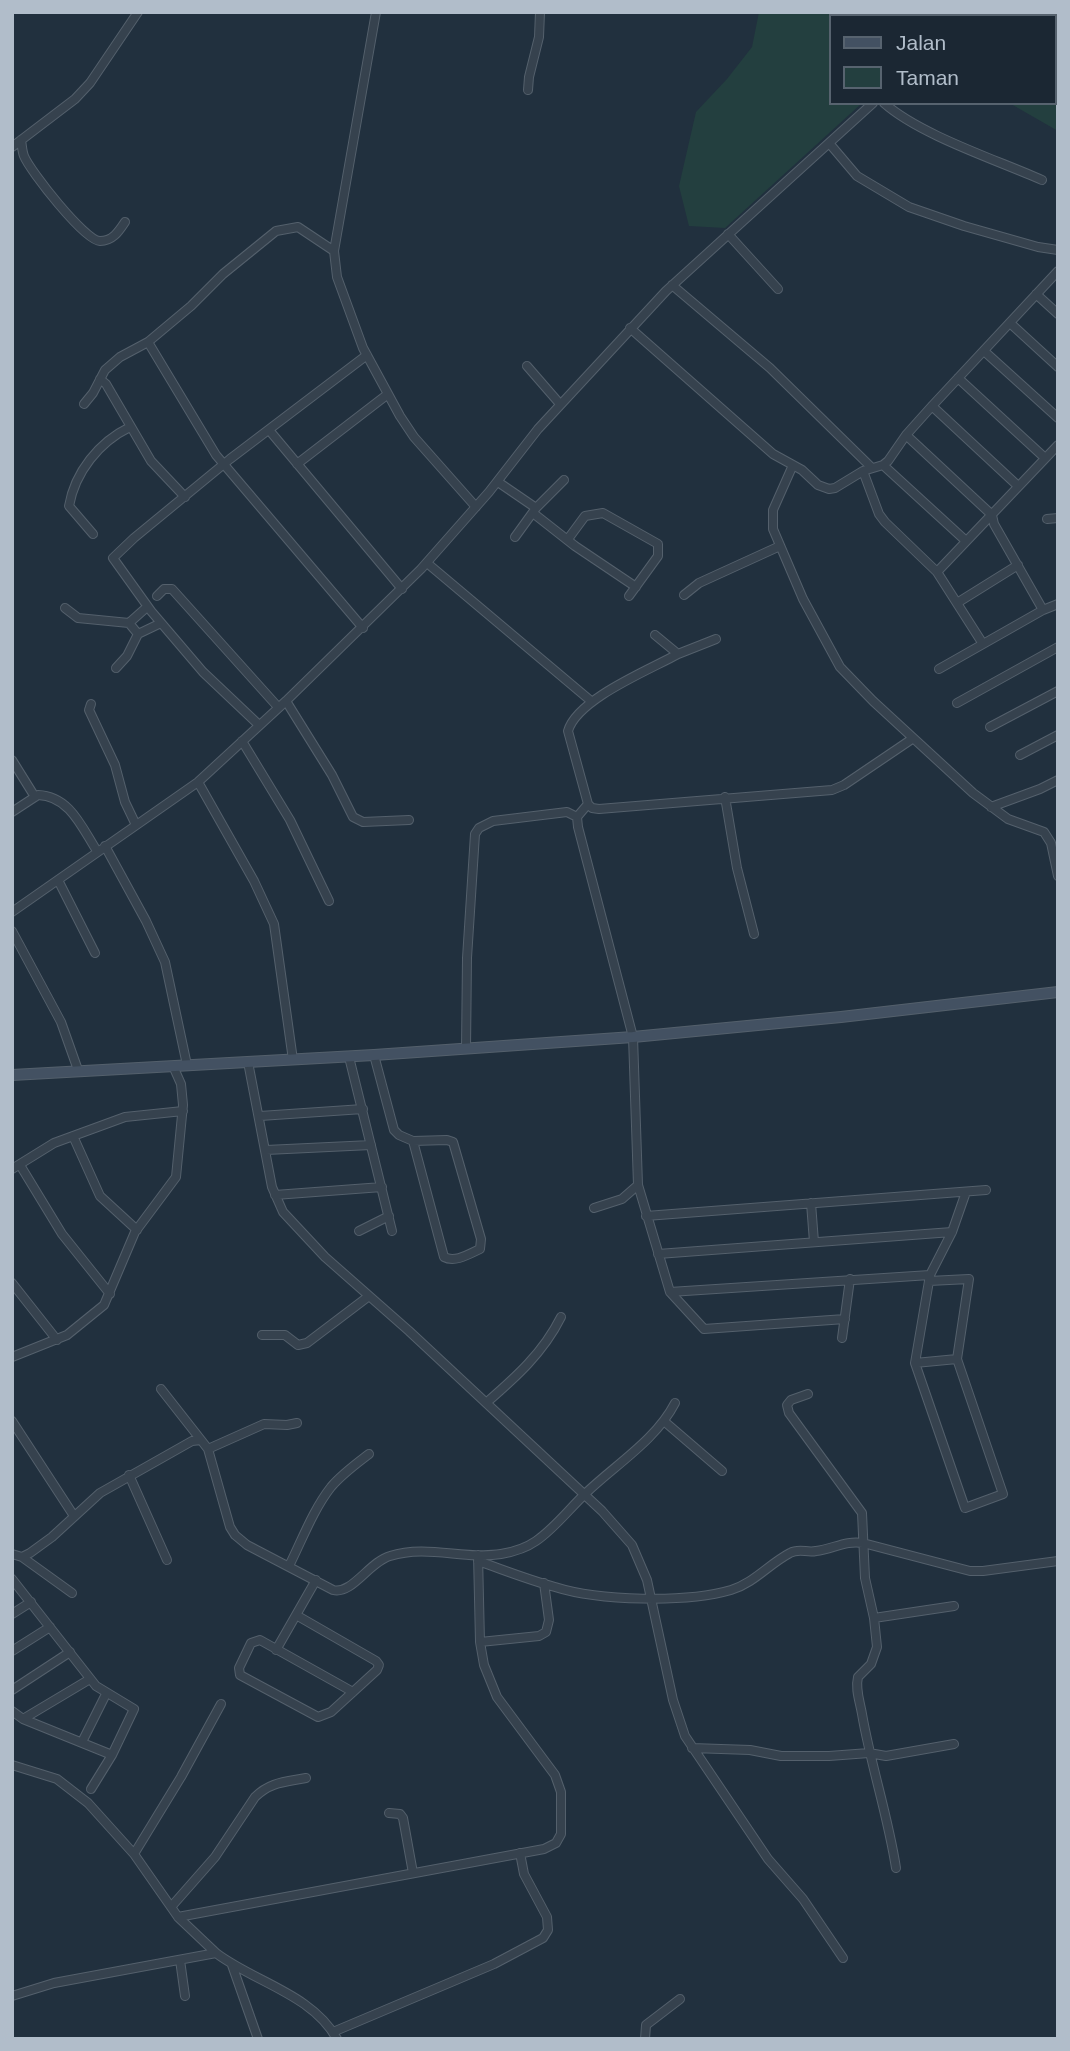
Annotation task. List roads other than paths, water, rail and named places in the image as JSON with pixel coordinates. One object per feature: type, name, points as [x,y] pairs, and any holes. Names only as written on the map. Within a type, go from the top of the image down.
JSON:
[{"type":"street","points":[[12,147],[75,99],[90,83],[138,12]]},
{"type":"street","points":[[376,12],[334,251],[337,276],[367,355],[388,394],[414,437],[476,507]]},
{"type":"street","points":[[528,90],[539,37],[540,12]]},
{"type":"street","points":[[12,912],[198,782],[243,741],[363,628],[427,563],[498,482],[560,404],[672,285],[871,105]]},
{"type":"street","points":[[886,105],[894,112],[941,137],[1042,180]]},
{"type":"street","points":[[21,140],[24,156],[75,224],[91,238],[100,241],[114,237],[125,222]]},
{"type":"street","points":[[829,143],[857,176],[909,207],[964,226],[1058,250]]},
{"type":"street","points":[[84,404],[106,370],[120,357],[148,342],[191,306],[223,274],[276,231],[298,227],[334,251]]},
{"type":"street","points":[[728,234],[778,289]]},
{"type":"street","points":[[630,328],[773,454],[811,477],[818,485],[829,489],[888,461],[906,435],[1058,271]]},
{"type":"street","points":[[672,285],[770,368],[867,469],[879,514],[937,572],[983,644]]},
{"type":"street","points":[[1036,294],[1058,314]]},
{"type":"street","points":[[1010,323],[1058,367]]},
{"type":"street","points":[[148,342],[223,464],[363,628]]},
{"type":"street","points":[[984,351],[1058,418]]},
{"type":"street","points":[[259,725],[203,672],[147,607],[113,558],[134,537],[223,464],[367,355]]},
{"type":"street","points":[[527,366],[560,404]]},
{"type":"street","points":[[958,378],[1045,458]]},
{"type":"street","points":[[100,379],[106,384],[151,461],[185,497]]},
{"type":"street","points":[[297,464],[388,394]]},
{"type":"street","points":[[932,406],[1018,486]]},
{"type":"street","points":[[93,534],[69,506],[72,487],[101,446],[118,432],[130,427]]},
{"type":"street","points":[[269,430],[402,589]]},
{"type":"street","points":[[906,435],[992,515],[994,524],[1043,610]]},
{"type":"street","points":[[937,572],[1058,446]]},
{"type":"street","points":[[793,465],[773,510],[773,529],[803,599],[840,667],[912,739],[991,807],[1008,818],[1044,832],[1051,843],[1058,876]]},
{"type":"street","points":[[883,465],[966,541]]},
{"type":"street","points":[[515,537],[535,511],[565,480]]},
{"type":"street","points":[[498,482],[568,539],[636,587]]},
{"type":"street","points":[[568,539],[585,516],[603,513],[658,544],[658,556],[629,596]]},
{"type":"street","points":[[1047,519],[1058,518]]},
{"type":"street","points":[[684,595],[699,583],[780,546]]},
{"type":"street","points":[[427,563],[591,701]]},
{"type":"street","points":[[957,603],[1018,565]]},
{"type":"street","points":[[157,596],[164,589],[172,589],[282,704],[332,775],[353,817],[363,822],[409,820]]},
{"type":"street","points":[[939,668],[1058,604]]},
{"type":"street","points":[[129,623],[147,607]]},
{"type":"street","points":[[65,608],[78,618],[129,623],[138,634]]},
{"type":"street","points":[[116,668],[127,656],[138,634],[161,623]]},
{"type":"street","points":[[655,635],[678,654]]},
{"type":"street","points":[[716,639],[678,654],[591,701],[571,721],[568,731],[587,804],[592,808],[838,789],[912,739]]},
{"type":"street","points":[[957,703],[1058,648]]},
{"type":"street","points":[[990,727],[1058,691]]},
{"type":"street","points":[[91,704],[89,710],[115,765],[125,802],[136,825]]},
{"type":"street","points":[[1020,755],[1058,735]]},
{"type":"street","points":[[243,741],[290,820],[329,901]]},
{"type":"street","points":[[12,760],[35,797]]},
{"type":"street","points":[[991,807],[1040,789],[1058,779]]},
{"type":"street","points":[[198,782],[254,881],[274,925],[293,1060]]},
{"type":"street","points":[[12,812],[35,797],[53,797],[64,803],[101,849],[146,921],[165,962],[187,1065]]},
{"type":"street","points":[[726,797],[737,868],[754,934]]},
{"type":"street","points":[[587,804],[577,817],[578,827],[633,1037],[638,1185],[670,1292],[704,1329],[845,1319]]},
{"type":"street","points":[[466,1049],[467,958],[475,834],[479,828],[493,821],[567,813],[577,817]]},
{"type":"street","points":[[58,880],[95,953]]},
{"type":"street","points":[[12,932],[61,1022],[78,1070]]},
{"type":"street","points":[[12,1075],[349,1057],[633,1037],[1058,992]]},
{"type":"street","points":[[374,1055],[394,1129],[399,1135],[413,1140],[453,1142],[482,1243],[480,1249],[453,1259],[444,1256],[413,1140]]},
{"type":"street","points":[[349,1057],[393,1231]]},
{"type":"street","points":[[248,1062],[275,1195],[284,1212],[304,1236],[584,1495],[632,1545],[652,1597],[679,1722],[692,1748],[768,1859],[803,1899],[843,1958]]},
{"type":"street","points":[[12,1357],[57,1340],[78,1329],[96,1314],[110,1294],[137,1230],[176,1177],[183,1111],[181,1084],[173,1066]]},
{"type":"street","points":[[260,1116],[363,1109]]},
{"type":"street","points":[[110,1294],[62,1234],[16,1167],[38,1152],[72,1136],[125,1117],[183,1111]]},
{"type":"street","points":[[72,1136],[100,1196],[137,1230]]},
{"type":"street","points":[[266,1150],[371,1145]]},
{"type":"street","points":[[594,1208],[622,1199],[638,1185]]},
{"type":"street","points":[[275,1195],[382,1187]]},
{"type":"street","points":[[646,1216],[986,1190]]},
{"type":"street","points":[[670,1292],[850,1279],[930,1278],[969,1279],[957,1359],[1003,1494],[965,1508],[915,1363],[930,1278],[952,1232],[966,1192]]},
{"type":"street","points":[[811,1203],[814,1242]]},
{"type":"street","points":[[359,1231],[389,1216]]},
{"type":"street","points":[[658,1254],[952,1232]]},
{"type":"street","points":[[842,1338],[850,1279]]},
{"type":"street","points":[[12,1283],[57,1340]]},
{"type":"street","points":[[262,1335],[285,1335],[298,1345],[307,1343],[369,1296]]},
{"type":"street","points":[[486,1404],[533,1360],[549,1340],[561,1317]]},
{"type":"street","points":[[915,1363],[957,1359]]},
{"type":"street","points":[[161,1389],[208,1449],[230,1527],[235,1535],[247,1545],[334,1590],[345,1590],[373,1564],[407,1551],[441,1550],[478,1558],[555,1587],[604,1596],[652,1597],[683,1597],[733,1589],[746,1584],[796,1550],[815,1552],[850,1542],[970,1571],[1058,1561]]},
{"type":"street","points":[[808,1394],[791,1400],[787,1405],[789,1413],[862,1513],[865,1578],[874,1618],[876,1654],[872,1664],[856,1681],[895,1868]]},
{"type":"street","points":[[478,1558],[518,1550],[534,1543],[665,1422],[675,1403]]},
{"type":"street","points":[[12,1421],[75,1516]]},
{"type":"street","points":[[665,1422],[722,1471]]},
{"type":"street","points":[[208,1449],[264,1424],[297,1423]]},
{"type":"street","points":[[22,1556],[52,1537],[100,1493],[192,1441],[201,1440]]},
{"type":"street","points":[[289,1566],[332,1486],[348,1469],[369,1454]]},
{"type":"street","points":[[129,1475],[167,1560]]},
{"type":"street","points":[[12,1554],[22,1556],[72,1593]]},
{"type":"street","points":[[178,1917],[544,1849],[556,1843],[561,1834],[561,1792],[555,1775],[502,1705],[484,1665],[480,1642],[478,1558]]},
{"type":"street","points":[[12,1580],[90,1679],[106,1694],[132,1707],[134,1711],[91,1789]]},
{"type":"street","points":[[276,1650],[316,1580]]},
{"type":"street","points":[[480,1642],[539,1636],[546,1632],[549,1620],[544,1583]]},
{"type":"street","points":[[12,1614],[31,1602]]},
{"type":"street","points":[[874,1618],[954,1606]]},
{"type":"street","points":[[296,1615],[378,1663],[377,1670],[353,1692],[331,1712],[318,1717],[240,1675],[239,1668],[253,1641],[264,1641],[353,1692]]},
{"type":"street","points":[[12,1651],[50,1627]]},
{"type":"street","points":[[12,1690],[70,1652]]},
{"type":"street","points":[[23,1719],[90,1679]]},
{"type":"street","points":[[82,1742],[106,1694]]},
{"type":"street","points":[[134,1854],[221,1704]]},
{"type":"street","points":[[12,1711],[23,1719],[112,1755]]},
{"type":"street","points":[[692,1748],[750,1750],[781,1756],[828,1756],[869,1752],[895,1755],[954,1744]]},
{"type":"street","points":[[12,1765],[57,1779],[88,1803],[134,1854],[178,1917],[216,1953],[232,1965],[309,2008],[335,2036],[494,1964],[543,1938],[548,1930],[547,1917],[524,1874],[520,1853]]},
{"type":"street","points":[[171,1908],[215,1857],[263,1789],[269,1785],[306,1778]]},
{"type":"street","points":[[389,1813],[400,1814],[403,1818],[413,1873]]},
{"type":"street","points":[[12,1996],[54,1983],[216,1953]]},
{"type":"street","points":[[180,1960],[185,1996]]},
{"type":"street","points":[[232,1965],[258,2039]]},
{"type":"street","points":[[645,2039],[646,2025],[680,1999]]}]
